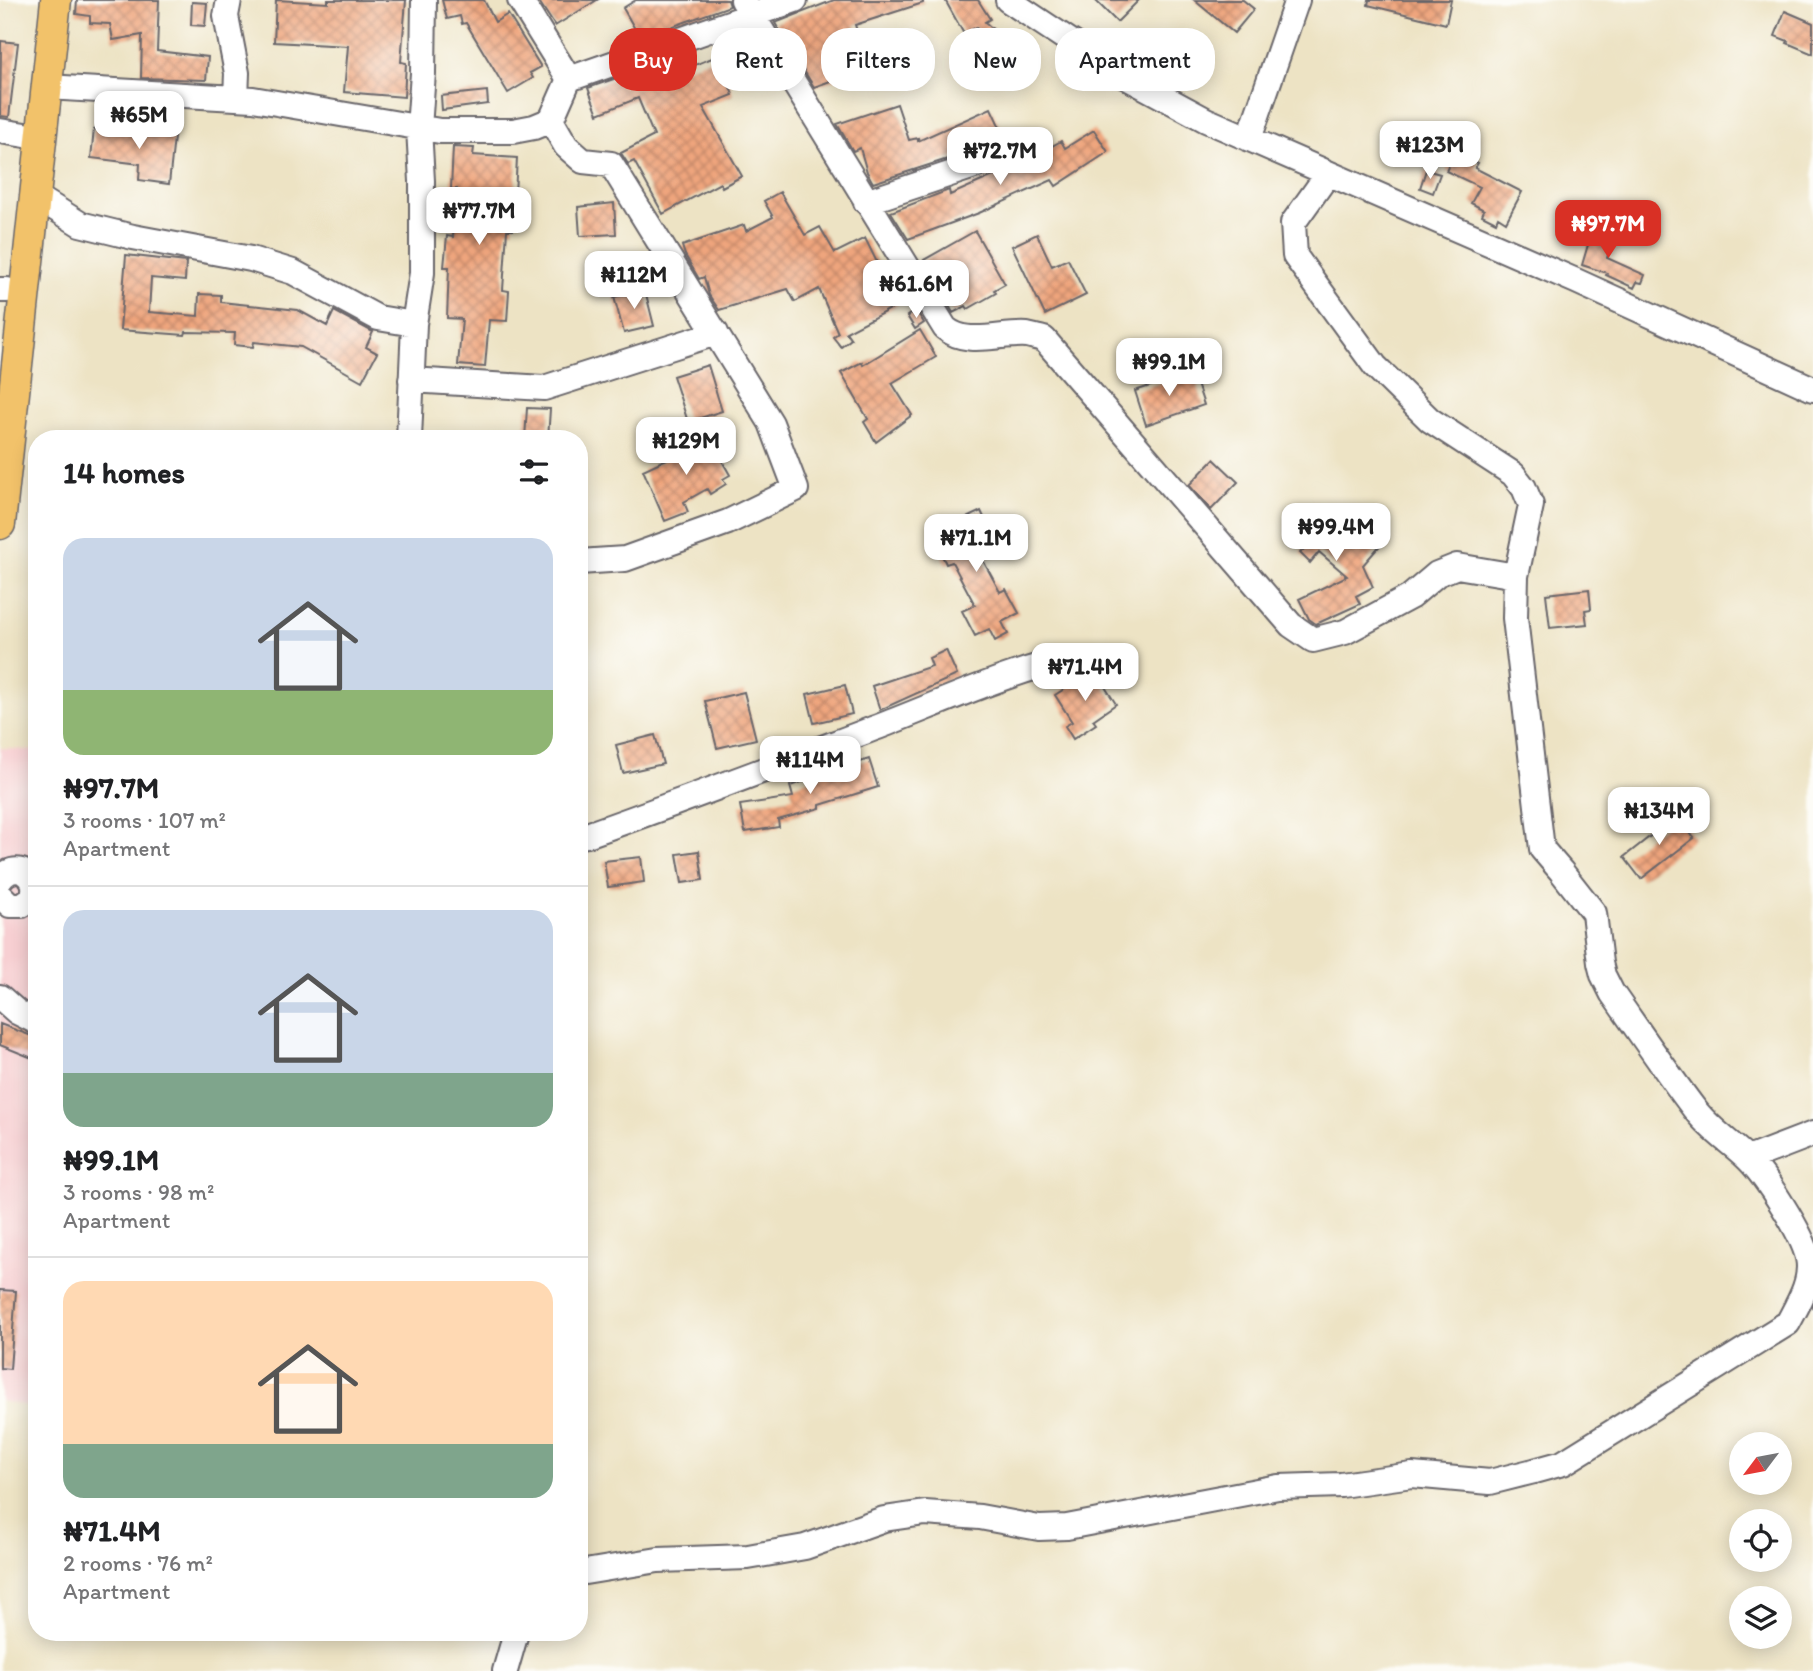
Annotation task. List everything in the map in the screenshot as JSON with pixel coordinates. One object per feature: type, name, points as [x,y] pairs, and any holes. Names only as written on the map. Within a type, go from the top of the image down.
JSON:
[{"type":"main road","points":[[0,357],[12,133],[40,0]]},
{"type":"main road","points":[[0,524],[56,0]]},
{"type":"street","points":[[229,0],[226,16],[237,74],[236,98]]},
{"type":"street","points":[[409,430],[414,324],[422,273],[419,128],[424,0]]},
{"type":"street","points":[[520,0],[569,79]]},
{"type":"street","points":[[47,87],[236,98],[440,131],[513,131],[551,121],[569,79],[747,8],[795,0]]},
{"type":"street","points":[[1008,0],[1115,71],[1206,120],[1576,281],[1813,389]]},
{"type":"street","points":[[1248,139],[1297,0]]},
{"type":"street","points":[[747,8],[945,328],[953,335],[973,338],[1028,335],[1044,339],[1291,625],[1313,640],[1345,632],[1410,597],[1437,574],[1457,566],[1516,576]]},
{"type":"street","points":[[551,121],[566,146],[583,161],[611,164],[771,423],[796,489],[728,522],[625,559],[588,561]]},
{"type":"street","points":[[866,202],[977,165]]},
{"type":"street","points":[[588,1572],[658,1560],[748,1557],[805,1547],[884,1519],[925,1513],[980,1517],[1039,1528],[1067,1527],[1278,1487],[1341,1485],[1412,1475],[1490,1482],[1563,1463],[1788,1323],[1802,1296],[1809,1273],[1808,1258],[1798,1231],[1748,1159],[1728,1144],[1698,1114],[1612,993],[1600,963],[1594,913],[1562,870],[1542,849],[1515,618],[1516,576],[1531,505],[1524,488],[1513,474],[1430,420],[1375,366],[1295,256],[1293,223],[1328,174]]},
{"type":"street","points":[[34,195],[80,224],[133,237],[251,259],[293,272],[378,318],[414,324]]},
{"type":"street","points":[[411,380],[544,388],[716,332]]},
{"type":"street","points":[[588,833],[699,795],[990,681],[1043,665]]},
{"type":"street","points":[[0,997],[28,1018]]},
{"type":"street","points":[[1748,1159],[1813,1134]]},
{"type":"street","points":[[505,1671],[514,1641]]},
{"type":"shaded area","points":[[0,748],[28,750],[28,1406],[0,1401]]},
{"type":"building","points":[[77,0],[159,0],[157,51],[208,57],[206,80],[141,78],[142,35],[113,40],[110,24],[90,23],[90,16],[76,14]]},
{"type":"building","points":[[276,0],[328,3],[328,0],[406,0],[401,62],[406,63],[404,97],[344,92],[348,46],[274,42]]},
{"type":"building","points":[[442,0],[484,0],[495,22],[508,14],[541,67],[530,73],[533,78],[508,93],[466,23],[462,24],[460,16],[447,19]]},
{"type":"building","points":[[538,0],[597,0],[555,26]]},
{"type":"building","points":[[636,0],[728,0],[730,6],[668,28],[634,28],[623,8]]},
{"type":"building","points":[[834,0],[923,0],[923,3],[855,25],[856,28],[821,28],[821,84],[814,87],[807,76],[807,28],[778,28],[775,23]]},
{"type":"building","points":[[945,0],[978,0],[990,19],[985,22],[992,28],[961,28]]},
{"type":"building","points":[[1095,0],[1139,0],[1117,22]]},
{"type":"building","points":[[1194,0],[1243,0],[1254,9],[1234,33]]},
{"type":"building","points":[[1369,0],[1451,0],[1446,24],[1368,5]]},
{"type":"building","points":[[192,2],[207,3],[205,26],[191,25]]},
{"type":"building","points":[[1785,11],[1813,23],[1813,54],[1775,36]]},
{"type":"building","points":[[1,41],[18,43],[9,117],[0,116]]},
{"type":"building","points":[[711,58],[711,91],[732,91],[733,95],[703,107],[742,176],[722,187],[720,183],[663,214],[634,161],[628,164],[621,153],[654,136],[638,98],[598,114],[588,88],[609,81],[609,91],[697,91],[697,64]]},
{"type":"building","points":[[487,91],[488,104],[442,110],[441,96]]},
{"type":"building","points":[[897,104],[909,140],[918,138],[918,141],[991,108],[1004,136],[960,155],[873,183],[860,148],[853,151],[837,124]]},
{"type":"building","points":[[145,124],[175,128],[169,184],[139,180],[140,164],[91,158],[94,129],[144,135]]},
{"type":"building","points":[[1094,130],[1108,152],[1056,186],[1052,180],[979,213],[908,239],[891,212],[949,190],[950,195],[1041,155],[1040,153],[1061,141],[1065,148]]},
{"type":"building","points":[[453,147],[474,148],[473,155],[517,158],[513,230],[507,230],[503,290],[509,291],[507,321],[489,320],[485,367],[458,365],[462,319],[447,318],[449,267],[444,267],[447,236],[453,237],[457,189],[451,189]]},
{"type":"building","points":[[1455,152],[1478,163],[1475,168],[1522,192],[1506,222],[1498,217],[1496,222],[1482,215],[1484,210],[1471,203],[1480,187],[1446,171]]},
{"type":"building","points":[[1426,170],[1440,174],[1433,193],[1420,188]]},
{"type":"building","points":[[780,192],[805,235],[820,227],[835,253],[865,238],[898,305],[846,332],[851,339],[841,347],[833,337],[838,333],[819,289],[795,302],[788,289],[719,310],[709,295],[704,277],[699,279],[685,255],[682,246],[744,225],[746,231],[773,217],[764,201]]},
{"type":"building","points":[[614,203],[616,234],[580,236],[578,207]]},
{"type":"building","points":[[1593,228],[1614,235],[1607,258],[1645,275],[1642,283],[1637,282],[1634,288],[1606,275],[1607,273],[1582,265]]},
{"type":"building","points":[[975,231],[1005,284],[994,290],[996,293],[968,309],[966,306],[953,313],[924,260]]},
{"type":"building","points":[[1037,234],[1052,266],[1068,259],[1086,295],[1045,315],[1012,246]]},
{"type":"building","points":[[126,255],[186,262],[185,281],[151,278],[149,312],[198,316],[199,294],[221,295],[221,302],[298,310],[327,326],[334,311],[373,332],[366,347],[377,353],[362,381],[301,347],[254,342],[253,347],[234,345],[235,333],[186,332],[185,335],[120,330]]},
{"type":"building","points":[[645,290],[654,326],[624,333],[614,297]]},
{"type":"building","points":[[916,310],[924,323],[915,329],[907,316]]},
{"type":"building","points":[[920,330],[936,357],[892,383],[912,415],[876,442],[864,422],[868,419],[841,373],[862,362],[863,365]]},
{"type":"building","points":[[708,365],[722,411],[688,422],[673,376]]},
{"type":"building","points":[[1193,372],[1204,405],[1146,425],[1135,391]]},
{"type":"building","points":[[527,408],[550,409],[549,430],[526,430]]},
{"type":"building","points":[[708,436],[730,475],[723,479],[726,484],[710,494],[707,489],[684,502],[688,512],[665,521],[643,470]]},
{"type":"building","points":[[1214,459],[1238,482],[1211,510],[1189,485]]},
{"type":"building","points":[[1319,506],[1330,517],[1335,512],[1362,536],[1369,529],[1383,542],[1363,565],[1373,587],[1356,596],[1360,604],[1316,624],[1309,619],[1299,599],[1347,576],[1319,552],[1310,563],[1300,553],[1305,548],[1292,536]]},
{"type":"building","points":[[981,511],[995,541],[980,548],[982,551],[979,553],[1000,592],[1006,589],[1019,613],[1002,622],[1008,634],[995,641],[989,629],[975,636],[962,611],[975,605],[952,562],[946,564],[932,534]]},
{"type":"building","points":[[1589,589],[1591,609],[1585,610],[1587,624],[1550,628],[1546,594]]},
{"type":"building","points":[[946,650],[957,675],[880,710],[872,686],[932,666],[929,658]]},
{"type":"building","points":[[1094,670],[1116,704],[1093,720],[1096,724],[1073,739],[1065,726],[1072,722],[1055,695]]},
{"type":"building","points":[[845,685],[852,714],[814,723],[807,694]]},
{"type":"building","points":[[744,692],[756,739],[717,748],[705,701]]},
{"type":"building","points":[[655,735],[663,764],[623,773],[616,745]]},
{"type":"building","points":[[869,759],[878,787],[778,820],[779,827],[745,832],[740,805],[793,797],[790,786]]},
{"type":"building","points":[[1676,816],[1694,838],[1641,879],[1624,857]]},
{"type":"building","points":[[699,851],[703,880],[682,883],[677,854]]},
{"type":"building","points":[[641,857],[644,882],[608,887],[604,861]]},
{"type":"building","points":[[0,1024],[28,1035],[28,1056],[0,1045]]},
{"type":"building","points":[[0,1290],[16,1291],[10,1369],[0,1368]]}]
